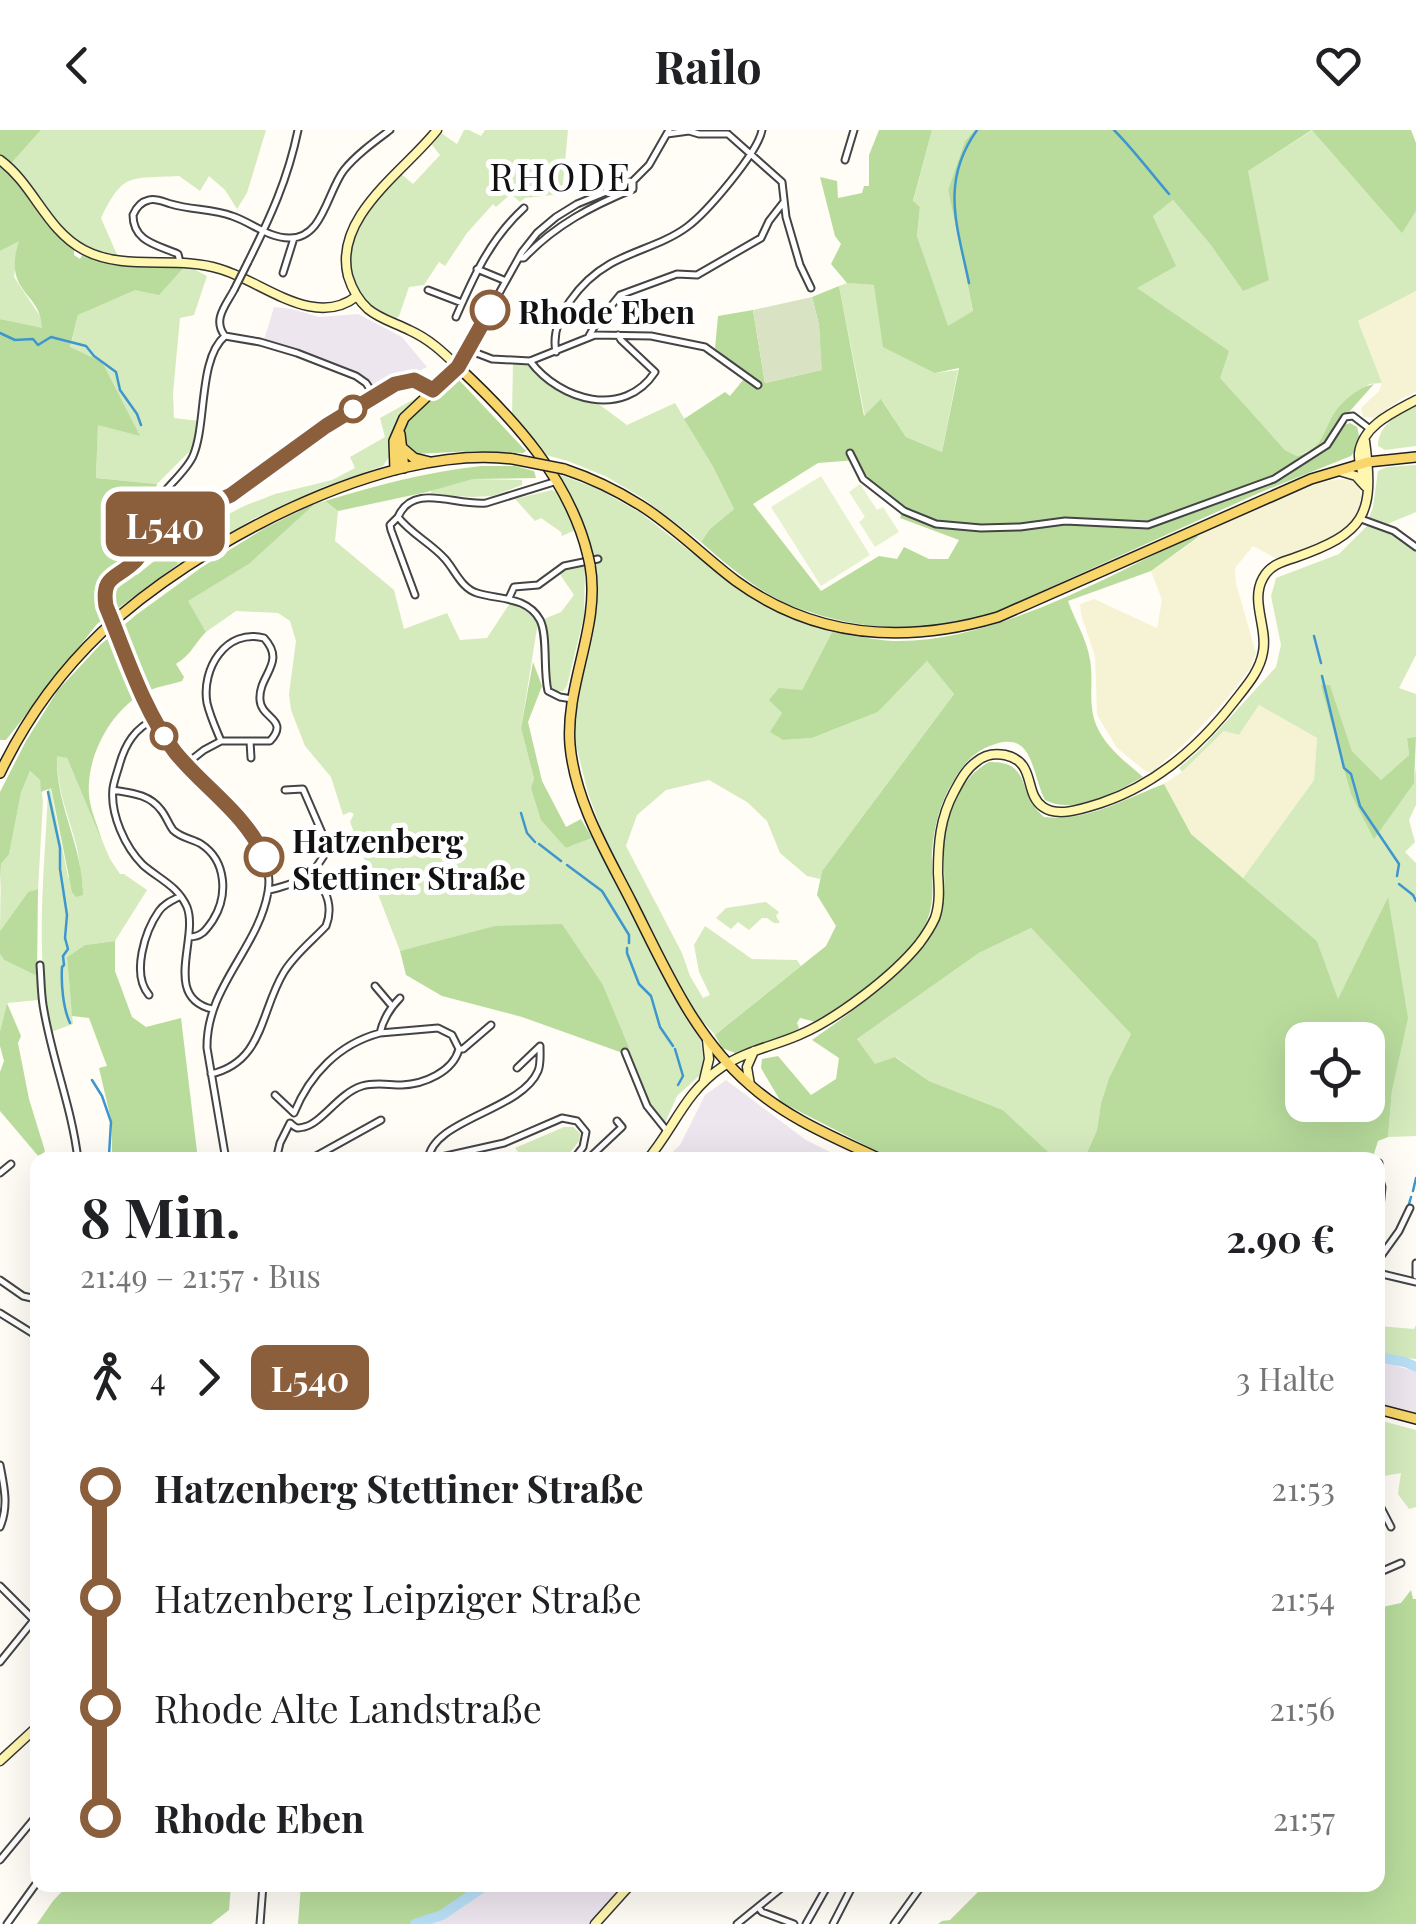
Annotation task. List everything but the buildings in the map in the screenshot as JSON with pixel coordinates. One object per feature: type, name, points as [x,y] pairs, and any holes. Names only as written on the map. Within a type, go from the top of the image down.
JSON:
[{"type":"main road","points":[[400,469],[394,448],[399,426],[408,412],[458,367],[511,420],[557,481],[582,532],[590,560],[590,620],[570,725],[572,760],[590,818],[685,1005],[708,1040],[750,1085],[791,1115],[864,1152]]},
{"type":"main road","points":[[399,426],[400,469]]},
{"type":"main road","points":[[400,446],[414,458],[432,463]]},
{"type":"main road","points":[[0,773],[14,743],[51,690],[102,632],[141,600],[262,523],[336,490],[400,469],[487,457],[564,469],[604,484],[642,506],[737,581],[782,608],[836,627],[894,634],[956,628],[998,617],[1262,499],[1337,470],[1416,457]]},
{"type":"main road","points":[[1385,1410],[1416,1419]]},
{"type":"street","points":[[298,130],[291,166],[219,318],[219,328],[224,336],[260,342],[342,370],[366,383],[374,395]]},
{"type":"street","points":[[180,262],[178,254],[142,239],[134,230],[133,215],[142,203],[158,200],[232,216],[263,232],[294,238],[315,225],[345,168],[390,130]]},
{"type":"street","points":[[437,130],[375,196],[355,226],[346,259],[356,296],[369,310],[432,342],[458,367],[537,233],[576,204],[633,181],[668,132],[728,134],[782,182],[783,203],[800,265],[811,288]]},
{"type":"street","points":[[556,352],[555,338],[564,310],[589,280],[609,265],[688,226],[726,186],[762,130]]},
{"type":"street","points":[[845,160],[854,130]]},
{"type":"street","points":[[0,160],[22,180],[61,233],[81,248],[105,258],[208,265],[316,308],[331,307],[356,296]]},
{"type":"street","points":[[589,337],[620,296],[677,274],[697,274],[760,238],[783,203]]},
{"type":"street","points":[[456,316],[494,240],[524,208]]},
{"type":"street","points":[[283,273],[294,238]]},
{"type":"street","points":[[478,268],[506,281]]},
{"type":"street","points":[[428,290],[462,303]]},
{"type":"street","points":[[530,361],[572,393],[596,402],[612,401],[628,396],[655,372],[618,335]]},
{"type":"street","points":[[224,336],[216,345],[210,366],[193,456],[151,508],[146,522],[146,544],[135,562],[109,580],[104,593],[106,606],[163,734],[241,821],[266,862],[269,890],[261,918],[212,1009],[207,1032],[225,1152]]},
{"type":"street","points":[[470,348],[492,358],[530,361],[589,337],[651,336],[705,347],[758,385]]},
{"type":"street","points":[[149,533],[231,495],[374,395],[406,381],[418,381],[433,390]]},
{"type":"street","points":[[652,1152],[685,1101],[704,1080],[727,1063],[798,1036],[829,1019],[894,970],[921,941],[937,907],[938,851],[944,812],[959,782],[976,762],[998,754],[1016,760],[1027,772],[1037,802],[1043,808],[1054,812],[1074,810],[1102,803],[1155,777],[1203,739],[1256,672],[1264,654],[1258,595],[1264,575],[1278,564],[1338,541],[1350,532],[1366,504],[1360,452],[1370,429],[1416,400]]},
{"type":"street","points":[[850,453],[864,479],[884,496],[904,511],[936,524],[980,528],[1066,522],[1132,526],[1170,518],[1274,479],[1327,445],[1345,418],[1352,416],[1370,429]]},
{"type":"street","points":[[1365,440],[1374,452],[1387,459]]},
{"type":"street","points":[[1337,470],[1356,476],[1367,490]]},
{"type":"street","points":[[416,596],[390,525],[405,504],[422,498],[486,504],[557,481]]},
{"type":"street","points":[[398,517],[445,558],[466,587],[477,593],[509,598],[530,609],[540,620],[544,635],[548,690],[572,699]]},
{"type":"street","points":[[1360,518],[1394,531],[1416,547]]},
{"type":"street","points":[[509,598],[514,587],[538,585],[564,566],[590,560]]},
{"type":"street","points":[[186,764],[221,741],[270,741],[278,729],[260,702],[273,656],[271,645],[264,638],[254,635],[235,640],[216,656],[206,690],[208,708],[221,741]]},
{"type":"street","points":[[155,720],[142,725],[127,745],[113,790],[114,807],[125,841],[143,864],[176,889],[186,906],[190,926],[186,984],[197,1001],[212,1009]]},
{"type":"street","points":[[250,741],[251,758]]},
{"type":"street","points":[[285,790],[303,789],[324,835],[325,854],[310,882]]},
{"type":"street","points":[[113,790],[148,798],[159,806],[172,829],[208,850],[220,866],[222,906],[210,925],[197,936],[189,936]]},
{"type":"street","points":[[212,1074],[230,1069],[247,1055],[285,970],[326,926],[330,909],[318,886],[310,882],[269,890]]},
{"type":"street","points":[[149,995],[142,976],[145,941],[158,912],[178,896]]},
{"type":"street","points":[[40,965],[42,1000],[77,1152]]},
{"type":"street","points":[[374,986],[392,1006]]},
{"type":"street","points":[[380,1034],[392,1006],[400,998]]},
{"type":"street","points":[[458,1050],[490,1025]]},
{"type":"street","points":[[278,1152],[299,1101],[321,1068],[347,1048],[400,1030],[438,1028],[452,1035],[458,1050],[450,1066],[417,1084],[368,1084],[354,1089],[310,1125],[295,1128],[290,1124]]},
{"type":"street","points":[[704,1080],[708,1040]]},
{"type":"street","points":[[429,1152],[447,1133],[519,1092],[538,1072],[540,1046],[518,1068]]},
{"type":"street","points":[[750,1085],[747,1067],[754,1051]]},
{"type":"street","points":[[625,1052],[646,1106],[667,1131]]},
{"type":"street","points":[[275,1095],[294,1113]]},
{"type":"street","points":[[464,1152],[504,1143],[555,1120],[569,1118],[577,1120],[586,1132],[579,1152]]},
{"type":"street","points":[[323,1152],[380,1120]]},
{"type":"street","points":[[595,1152],[622,1127],[617,1121]]},
{"type":"street","points":[[0,1173],[11,1164]]},
{"type":"street","points":[[1385,1252],[1410,1208]]},
{"type":"street","points":[[1385,1273],[1416,1279],[1416,1263]]},
{"type":"street","points":[[0,1280],[30,1298]]},
{"type":"street","points":[[0,1313],[30,1332]]},
{"type":"street","points":[[0,1465],[6,1512],[0,1526]]},
{"type":"street","points":[[1385,1515],[1391,1527]]},
{"type":"street","points":[[1385,1570],[1400,1563]]},
{"type":"street","points":[[0,1587],[30,1614]]},
{"type":"street","points":[[0,1662],[30,1627]]},
{"type":"street","points":[[0,1761],[30,1733]]},
{"type":"street","points":[[0,1860],[30,1824]]},
{"type":"street","points":[[7,1924],[30,1892]]},
{"type":"street","points":[[260,1924],[262,1892]]},
{"type":"street","points":[[595,1924],[624,1892]]},
{"type":"street","points":[[737,1924],[776,1892]]},
{"type":"street","points":[[806,1924],[824,1892]]},
{"type":"street","points":[[834,1924],[850,1892]]},
{"type":"street","points":[[894,1924],[917,1892]]},
{"type":"street","points":[[758,1907],[794,1924]]},
{"type":"shaded area","points":[[1416,291],[1416,392],[1375,418],[1363,417],[1361,408],[1382,383],[1358,321]]},
{"type":"shaded area","points":[[274,307],[319,317],[358,314],[402,337],[427,367],[378,390],[364,378],[264,340]]},
{"type":"shaded area","points":[[1340,479],[1359,486],[1361,497],[1358,513],[1348,526],[1326,542],[1277,559],[1253,546],[1235,568],[1256,653],[1251,667],[1184,744],[1151,773],[1144,770],[1117,748],[1097,715],[1095,657],[1080,604],[1094,599],[1157,628],[1162,600],[1151,571],[1198,538],[1196,534],[1321,482]]},
{"type":"shaded area","points":[[1259,705],[1317,738],[1314,780],[1243,878],[1191,834],[1164,784],[1224,731],[1239,735]]},
{"type":"shaded area","points":[[726,1080],[806,1140],[830,1152],[673,1152],[680,1145],[705,1095]]},
{"type":"shaded area","points":[[1385,1362],[1416,1372],[1416,1415],[1385,1407]]},
{"type":"shaded area","points":[[482,1892],[624,1892],[595,1924],[424,1924],[443,1918]]},
{"type":"green space","points":[[0,130],[41,130],[5,170],[48,225],[74,250],[74,255],[120,265],[186,265],[159,295],[135,290],[78,315],[70,347],[102,362],[140,436],[98,425],[96,478],[157,484],[130,566],[137,575],[169,549],[178,564],[97,624],[6,740],[0,740],[0,319],[42,328],[36,306],[15,272],[19,241],[0,251]]},
{"type":"green space","points":[[41,130],[266,130],[247,193],[237,209],[225,190],[209,176],[200,191],[179,176],[139,178],[123,185],[101,218],[118,257],[82,243],[69,232],[10,164]]},
{"type":"green space","points":[[464,130],[481,136],[485,130],[568,130],[562,194],[520,202],[511,194],[496,207],[493,204],[445,266],[439,262],[424,285],[409,287],[395,320],[371,304],[355,283],[349,258],[356,230],[400,173],[413,184],[440,155],[432,145],[441,133],[457,144]]},
{"type":"green space","points":[[879,130],[932,130],[913,201],[920,207],[917,236],[948,326],[973,311],[948,190],[965,141],[975,130],[1312,130],[1248,171],[1269,280],[1243,291],[1173,200],[1153,216],[1176,266],[1137,288],[1229,351],[1220,378],[1285,450],[1297,456],[1318,443],[1333,415],[1348,398],[1374,384],[1342,417],[1344,425],[1357,427],[1356,449],[1351,456],[1261,492],[991,614],[945,624],[878,626],[833,619],[770,595],[701,542],[734,509],[684,419],[725,392],[730,396],[747,375],[715,348],[718,316],[753,310],[765,383],[821,370],[819,325],[812,297],[839,286],[864,416],[881,399],[906,437],[942,452],[959,368],[935,373],[883,347],[874,285],[847,283],[831,264],[841,244],[835,236],[820,177],[837,181],[838,198],[862,193],[864,186],[869,186],[869,155]],"holes":[[[857,460],[865,477],[904,508],[900,518],[959,540],[948,559],[929,559],[904,547],[897,559],[879,556],[821,591],[753,504],[818,463]]]},
{"type":"green space","points":[[932,130],[975,130],[965,141],[948,190],[973,312],[947,327],[917,236],[920,207],[913,202]]},
{"type":"green space","points":[[1312,130],[1411,130],[1416,143],[1416,211],[1402,233]]},
{"type":"green space","points":[[1313,130],[1402,232],[1416,211],[1416,291],[1358,321],[1382,383],[1369,384],[1330,421],[1326,435],[1315,448],[1297,456],[1285,450],[1136,288],[1175,265],[1153,216],[1173,200],[1243,291],[1248,171]]},
{"type":"green space","points":[[20,239],[14,277],[42,319],[42,329],[0,319],[0,251]]},
{"type":"green space","points":[[186,265],[207,276],[194,315],[180,318],[173,393],[174,418],[199,421],[193,448],[157,484],[96,478],[98,424],[139,435],[70,348],[78,315]]},
{"type":"green space","points":[[874,285],[935,373],[958,370],[942,452],[906,437],[882,400],[865,417],[839,286]]},
{"type":"green space","points":[[812,297],[819,325],[822,370],[765,383],[753,310]]},
{"type":"green space","points":[[513,364],[526,364],[549,383],[600,405],[627,425],[675,403],[734,509],[701,542],[607,477],[546,455],[512,414]]},
{"type":"green space","points":[[459,380],[526,451],[415,454],[407,447],[404,430],[411,415]]},
{"type":"green space","points":[[418,397],[398,420],[383,466],[323,487],[253,519],[178,564],[169,549],[198,530],[244,506],[332,480],[355,468],[350,457],[385,437],[380,418]]},
{"type":"green space","points":[[1416,404],[1416,446],[1385,450],[1378,446],[1386,426]]},
{"type":"green space","points":[[1416,465],[1416,512],[1385,525],[1369,518],[1378,471]]},
{"type":"green space","points":[[481,466],[515,466],[534,471],[536,478],[473,479],[338,511],[325,501],[402,480]]},
{"type":"green space","points":[[558,474],[598,489],[639,512],[736,587],[781,613],[832,632],[802,690],[770,700],[782,713],[771,732],[783,740],[812,738],[878,712],[927,661],[954,694],[822,871],[820,879],[807,876],[780,853],[767,821],[747,802],[709,780],[666,790],[637,815],[626,846],[703,998],[710,995],[699,972],[694,945],[705,926],[752,959],[797,960],[801,966],[715,1035],[691,1008],[644,919],[604,837],[588,793],[575,741],[577,691],[594,575],[589,541],[572,496]]},
{"type":"green space","points":[[821,476],[870,555],[821,586],[771,507]]},
{"type":"green space","points":[[472,479],[522,480],[522,485],[492,496],[430,494],[432,490]]},
{"type":"green space","points":[[860,484],[877,510],[883,507],[899,532],[875,547],[859,522],[865,517],[849,492]]},
{"type":"green space","points":[[552,490],[559,494],[575,530],[562,536],[541,518],[535,521],[515,499]]},
{"type":"green space","points":[[325,501],[338,511],[335,541],[394,590],[404,629],[447,613],[460,640],[487,638],[510,603],[526,610],[538,622],[521,728],[534,779],[566,848],[592,838],[701,1041],[704,1065],[699,1076],[677,1096],[665,1123],[651,1105],[603,985],[418,947],[400,951],[350,822],[354,814],[343,815],[331,777],[305,746],[291,710],[289,694],[296,641],[290,621],[278,613],[236,611],[206,632],[187,601],[249,564],[316,503]]},
{"type":"green space","points":[[316,503],[249,564],[188,601],[206,632],[176,664],[184,677],[182,681],[148,691],[131,701],[111,724],[96,751],[89,795],[102,841],[67,758],[57,756],[60,791],[79,859],[83,895],[76,897],[72,892],[51,788],[41,792],[40,780],[30,771],[21,793],[9,854],[1,864],[0,888],[0,792],[58,690],[100,645],[202,567],[265,528]]},
{"type":"green space","points":[[1368,525],[1399,537],[1416,551],[1416,655],[1399,688],[1416,694],[1416,737],[1407,738],[1409,755],[1381,780],[1352,751],[1330,685],[1351,794],[1413,783],[1416,768],[1416,805],[1409,820],[1415,842],[1405,852],[1416,863],[1416,1136],[1388,1137],[1392,1090],[1387,899],[1338,1000],[1317,941],[1243,878],[1314,780],[1317,738],[1259,705],[1239,735],[1224,731],[1182,772],[1179,768],[1276,667],[1281,645],[1271,596],[1276,578],[1339,554]]},
{"type":"green space","points":[[1196,534],[1198,537],[1151,571],[1068,601],[1088,652],[1092,708],[1098,729],[1110,747],[1143,777],[1096,800],[1057,804],[1045,800],[1022,746],[1001,742],[980,751],[960,770],[941,806],[933,842],[931,909],[915,941],[876,980],[816,1022],[800,1018],[795,1033],[735,1053],[722,1048],[715,1035],[826,946],[836,926],[817,895],[822,871],[954,694],[927,661],[878,712],[812,738],[783,740],[770,732],[782,713],[769,700],[779,688],[802,690],[832,632],[893,641],[969,631],[1049,604]]},
{"type":"green space","points":[[585,565],[584,616],[567,686],[556,691],[550,686],[544,619],[561,612],[574,595],[559,573]]},
{"type":"green space","points":[[533,662],[542,686],[528,722],[542,781],[566,827],[581,819],[592,838],[566,848],[541,820],[531,788],[534,779],[521,728]]},
{"type":"green space","points":[[1321,685],[1330,685],[1352,751],[1381,780],[1409,755],[1407,738],[1416,737],[1414,783],[1374,839],[1351,794]]},
{"type":"green space","points":[[57,755],[67,758],[120,874],[147,890],[115,941],[85,945],[67,957],[73,1024],[51,1032],[42,941],[50,787],[68,877],[83,888]]},
{"type":"green space","points":[[989,762],[1003,763],[1018,773],[1035,808],[1044,817],[1060,818],[1091,813],[1164,784],[1191,834],[1317,941],[1338,999],[1388,897],[1408,1018],[1392,1090],[1388,1137],[1378,1141],[1375,1152],[1087,1152],[1097,1130],[1109,1078],[1131,1034],[1031,928],[979,953],[857,1039],[875,1064],[895,1057],[929,1081],[1003,1110],[1048,1152],[878,1152],[781,1102],[761,1068],[762,1059],[778,1056],[811,1095],[836,1079],[839,1058],[812,1040],[899,973],[937,924],[943,905],[948,818],[965,784]]},
{"type":"green space","points":[[30,771],[40,780],[43,801],[38,889],[28,892],[0,931],[1,864],[9,853],[21,793]]},
{"type":"green space","points":[[38,889],[37,976],[4,960],[0,954],[0,931],[28,892]]},
{"type":"green space","points":[[766,902],[779,912],[776,916],[780,923],[762,918],[749,930],[738,922],[731,929],[716,918],[726,908]]},
{"type":"green space","points":[[562,924],[603,985],[629,1048],[620,1052],[522,1017],[442,996],[406,975],[400,951],[495,926]]},
{"type":"green space","points":[[1031,928],[1131,1034],[1109,1078],[1097,1130],[1087,1152],[1048,1152],[1003,1110],[929,1081],[896,1057],[875,1065],[857,1039],[979,953]]},
{"type":"green space","points":[[115,941],[115,971],[132,1017],[146,1027],[181,1018],[197,1152],[112,1152],[112,1124],[99,1068],[107,1066],[89,1018],[72,1016],[67,957],[85,945]]},
{"type":"green space","points":[[0,954],[4,960],[37,976],[38,1000],[7,1003],[0,1031]]},
{"type":"green space","points":[[7,1003],[21,1036],[18,1043],[29,1099],[44,1152],[35,1152],[0,1111],[0,1072],[4,1061],[0,1031]]},
{"type":"green space","points":[[564,1127],[573,1127],[580,1133],[570,1152],[518,1152],[515,1148]]},
{"type":"green space","points":[[1416,1325],[1416,1359],[1385,1356],[1385,1327],[1414,1329]]},
{"type":"green space","points":[[1385,1422],[1416,1430],[1416,1507],[1409,1509],[1398,1494],[1401,1473],[1385,1476]]},
{"type":"green space","points":[[1411,1590],[1416,1599],[1416,1924],[938,1924],[950,1920],[978,1892],[1385,1892],[1385,1606],[1401,1603]]},
{"type":"green space","points":[[61,1892],[230,1892],[229,1910],[211,1924],[37,1924]]},
{"type":"green space","points":[[300,1892],[481,1892],[459,1908],[424,1924],[298,1924]]},
{"type":"waterway","points":[[969,283],[957,223],[955,186],[958,168],[977,130]]},
{"type":"waterway","points":[[1114,130],[1169,194]]},
{"type":"waterway","points":[[0,333],[15,340],[33,339],[38,345],[51,337],[86,346],[116,372],[120,390],[141,425]]},
{"type":"waterway","points":[[1314,636],[1321,663]]},
{"type":"waterway","points":[[1322,676],[1344,768],[1351,774],[1360,806],[1399,864],[1397,876]]},
{"type":"waterway","points":[[48,792],[60,848],[67,915],[68,949],[63,956],[62,981],[70,1023]]},
{"type":"waterway","points":[[521,813],[527,833],[535,842]]},
{"type":"waterway","points":[[539,844],[561,861]]},
{"type":"waterway","points":[[567,865],[602,891],[629,935],[629,943]]},
{"type":"waterway","points":[[1399,884],[1416,901]]},
{"type":"waterway","points":[[627,948],[639,984],[651,996],[660,1027],[673,1046]]},
{"type":"waterway","points":[[675,1049],[683,1076],[678,1085]]},
{"type":"waterway","points":[[92,1080],[111,1122],[109,1152]]},
{"type":"waterway","points":[[1413,1191],[1416,1178]]},
{"type":"waterway","points":[[1409,1204],[1411,1197]]},
{"type":"waterway","points":[[1385,1358],[1416,1367]]},
{"type":"waterway","points":[[415,1924],[442,1915],[476,1892]]},
{"type":"bus line","name":"L540","points":[[264,857],[250,831],[204,785],[163,734],[106,606],[104,593],[109,580],[135,562],[149,533],[231,495],[374,395],[406,381],[418,381],[433,390],[458,367],[490,310]]},
{"type":"place","name":"Rhode Eben","points":[[490,310]]},
{"type":"place","name":"Hatzenberg Stettiner Straße","points":[[264,857]]},
{"type":"district","name":"RHODE","points":[[561,175]]}]
